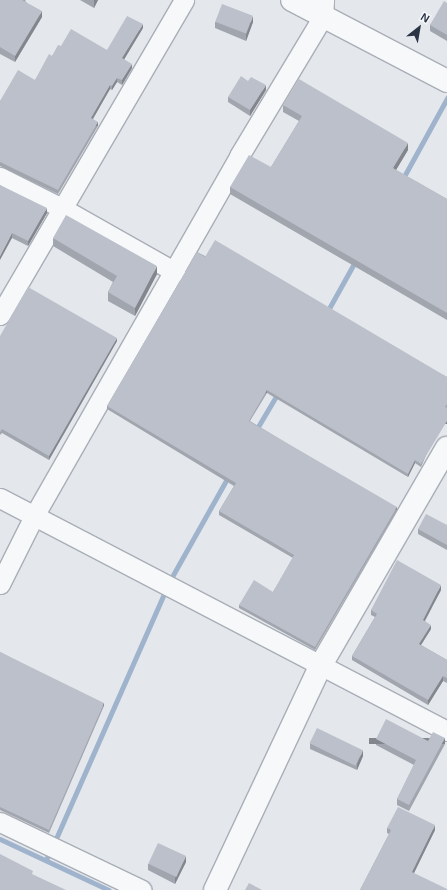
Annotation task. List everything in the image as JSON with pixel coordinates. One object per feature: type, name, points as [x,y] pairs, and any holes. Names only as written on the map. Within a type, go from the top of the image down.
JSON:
[{"type":"street","points":[[0,315],[184,0]]},
{"type":"street","points":[[292,0],[324,8],[447,81]]},
{"type":"street","points":[[0,584],[34,516],[175,272],[239,156],[324,8]]},
{"type":"street","points":[[0,177],[62,208],[175,272]]},
{"type":"street","points":[[215,890],[322,665],[447,448]]},
{"type":"street","points":[[0,498],[447,731]]},
{"type":"street","points":[[0,822],[142,890]]},
{"type":"building","points":[[0,0],[22,0],[42,11],[15,56],[0,47]]},
{"type":"building","points":[[444,1],[447,3],[447,35],[430,25]]},
{"type":"building","points":[[222,4],[253,16],[246,34],[215,22]]},
{"type":"building","points":[[127,16],[143,24],[122,58],[132,64],[122,80],[117,78],[112,86],[110,85],[91,118],[98,122],[58,190],[0,162],[0,101],[18,70],[35,80],[49,54],[52,56],[58,45],[61,46],[71,29],[107,50]]},
{"type":"building","points":[[241,76],[248,81],[251,77],[266,85],[250,110],[228,97]]},
{"type":"building","points":[[299,79],[408,143],[393,168],[447,199],[447,313],[230,187],[249,155],[271,167],[302,116],[283,105]]},
{"type":"building","points":[[0,185],[47,208],[28,241],[12,233],[0,256]]},
{"type":"building","points":[[66,215],[157,266],[135,308],[108,292],[117,276],[53,238]]},
{"type":"building","points":[[215,240],[447,377],[447,404],[445,407],[447,408],[447,421],[421,464],[415,460],[408,474],[267,390],[249,421],[397,507],[315,647],[239,605],[254,580],[273,592],[294,555],[219,511],[236,483],[107,406],[197,252],[205,257]]},
{"type":"building","points":[[28,287],[117,338],[49,456],[2,429],[0,432],[0,336]]},
{"type":"building","points":[[426,514],[447,525],[447,545],[418,529]]},
{"type":"building","points":[[397,560],[441,585],[423,620],[431,625],[419,644],[447,660],[447,678],[443,676],[428,700],[352,656],[377,614],[371,610]]},
{"type":"building","points":[[0,652],[104,703],[49,830],[0,807]]},
{"type":"building","points":[[386,719],[428,741],[433,732],[445,738],[409,805],[397,799],[416,760],[376,739]]},
{"type":"building","points":[[317,728],[363,750],[355,766],[310,743]]},
{"type":"building","points":[[398,807],[435,825],[412,872],[447,890],[360,890],[391,830],[387,828]]},
{"type":"building","points":[[158,843],[186,856],[176,877],[148,864]]},
{"type":"building","points":[[0,854],[33,871],[32,874],[66,890],[0,890]]},
{"type":"building","points":[[249,883],[262,890],[245,890]]},
{"type":"waterway","points":[[402,180],[447,98]]},
{"type":"waterway","points":[[327,312],[356,260]]},
{"type":"waterway","points":[[256,430],[278,393]]},
{"type":"waterway","points":[[169,582],[229,475]]},
{"type":"waterway","points":[[54,843],[166,589]]},
{"type":"waterway","points":[[0,839],[109,890]]},
{"type":"waterway","points":[[46,860],[50,850]]}]
